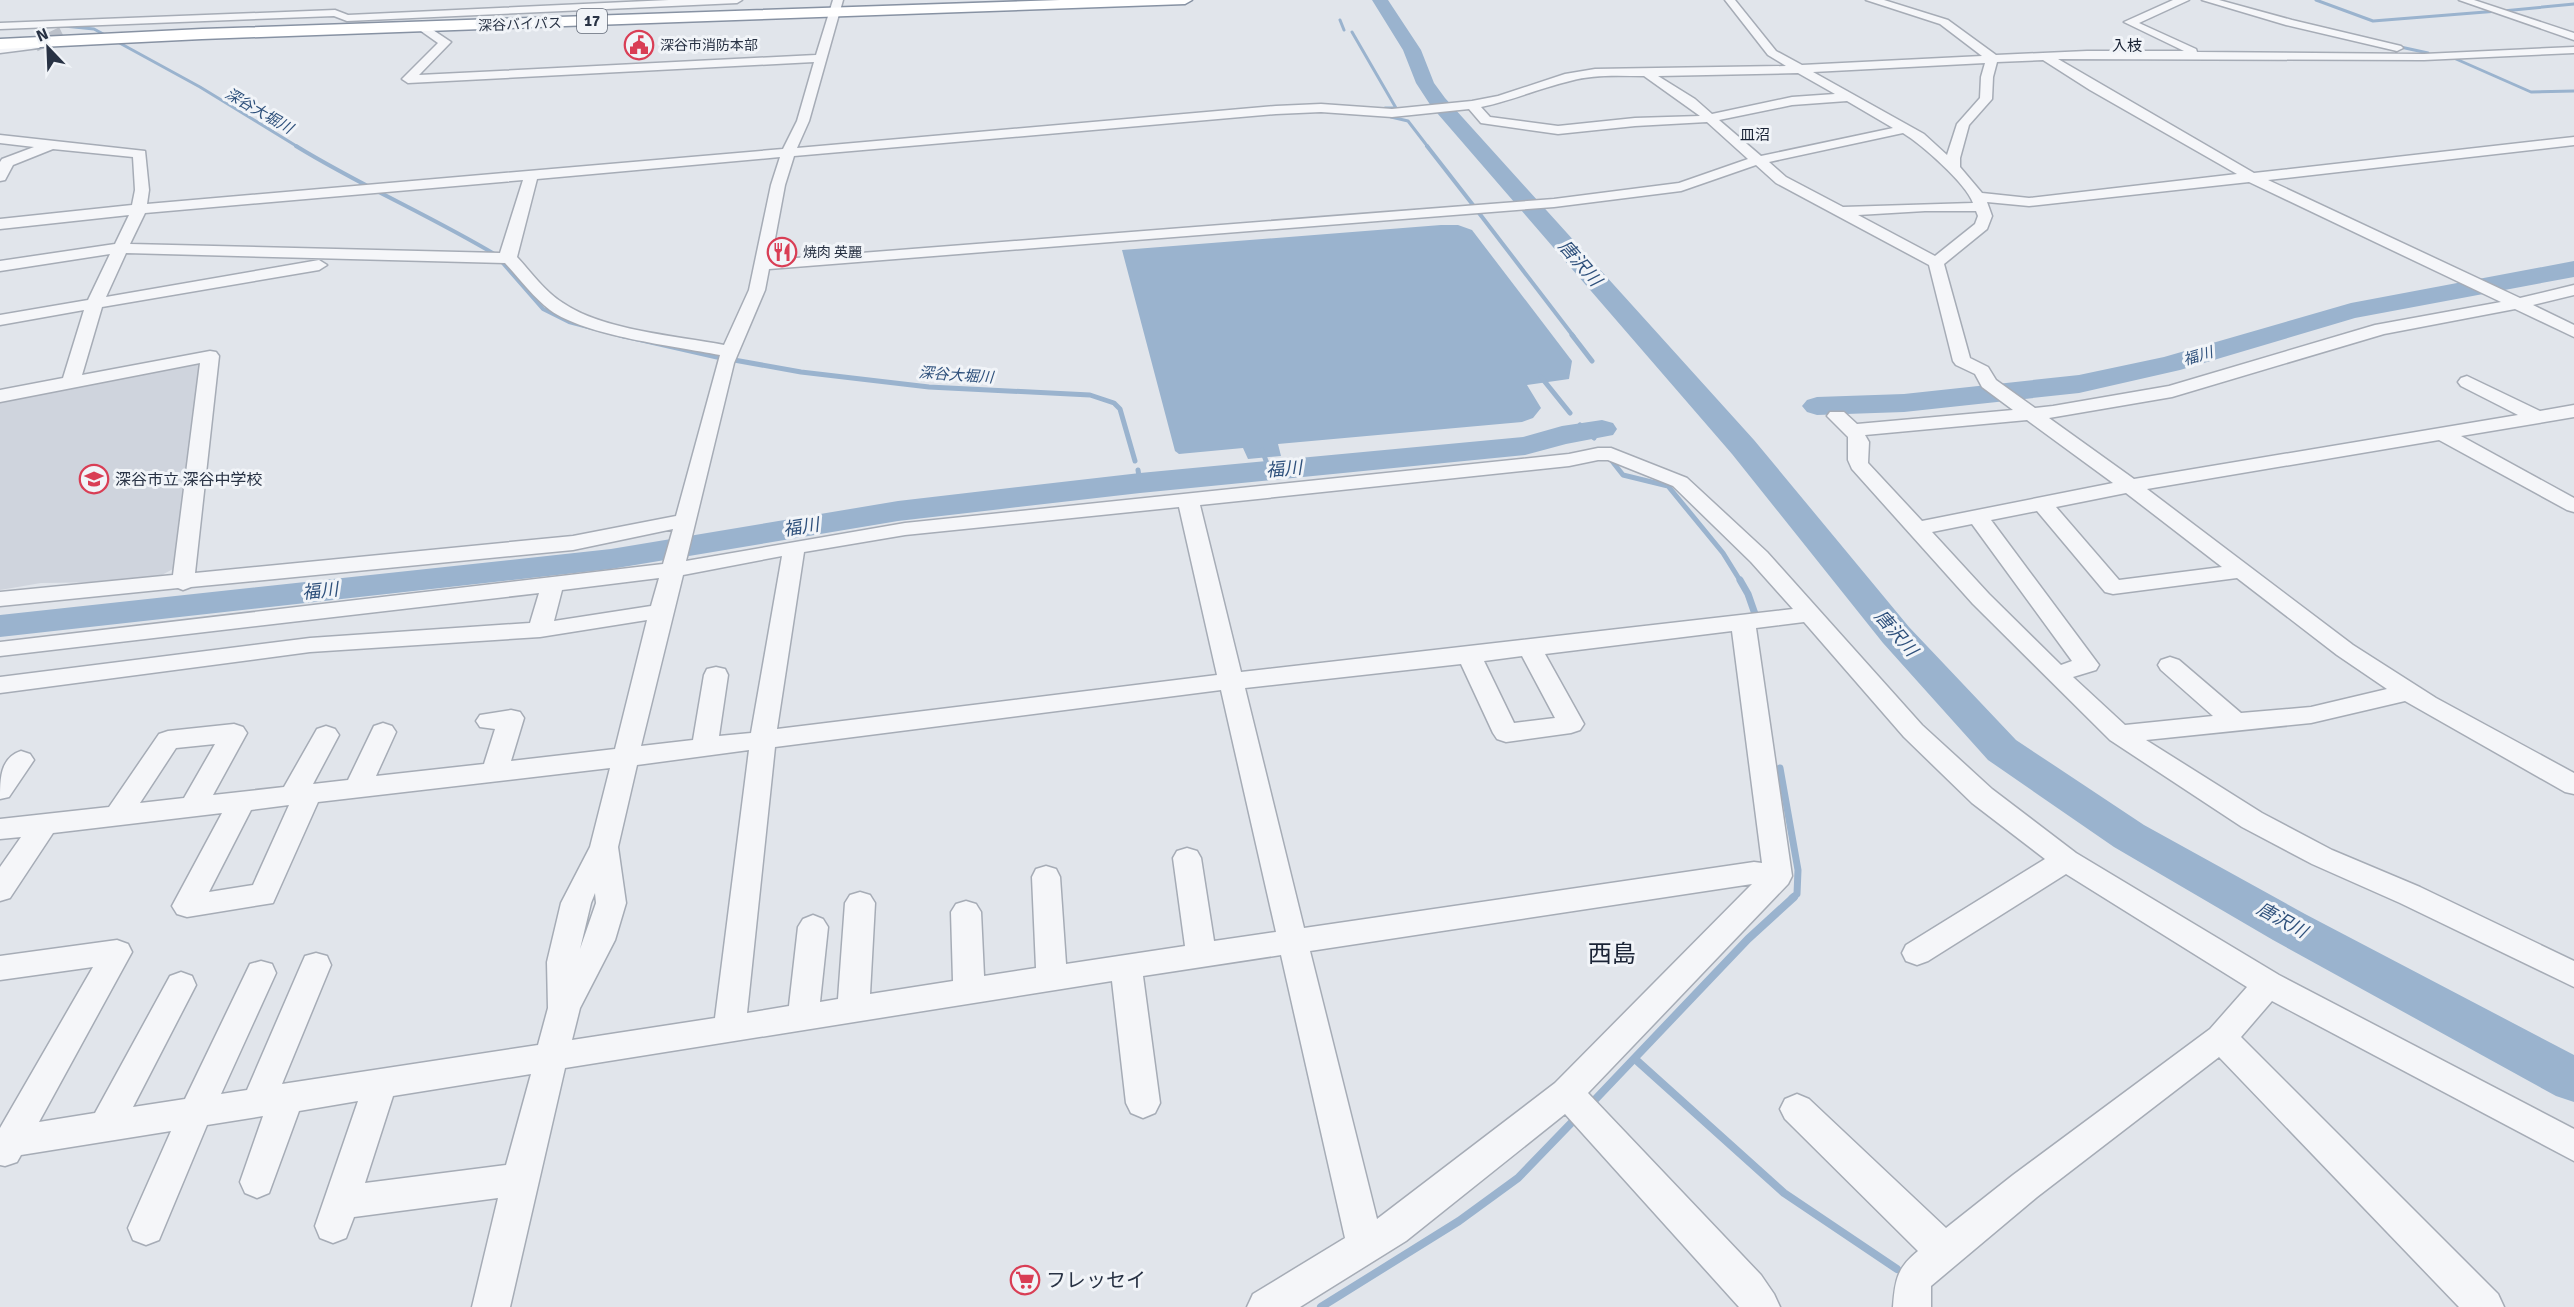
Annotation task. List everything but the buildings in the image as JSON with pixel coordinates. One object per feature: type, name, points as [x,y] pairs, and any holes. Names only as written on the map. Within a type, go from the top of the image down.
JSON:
[{"type":"highway","name":"深谷バイパス","points":[[0,44],[614,20],[836,6],[1185,0]]},
{"type":"street","points":[[0,28],[339,10],[347,18],[626,3],[737,0]]},
{"type":"street","points":[[1731,0],[1772,53],[1919,137],[1953,168],[1980,202],[1985,216],[1982,226],[1936,263]]},
{"type":"street","points":[[1871,0],[1944,22],[1992,58]]},
{"type":"street","points":[[2184,0],[2167,4],[2152,15],[2129,22],[2201,55]]},
{"type":"street","points":[[2207,0],[2290,23],[2436,57]]},
{"type":"street","points":[[2464,0],[2574,37]]},
{"type":"street","points":[[614,20],[626,3]]},
{"type":"street","points":[[491,1307],[520,1179],[554,1055],[564,1008],[600,940],[611,903],[604,847],[661,612],[729,351],[751,308],[778,185],[788,153],[803,121],[836,6]]},
{"type":"street","points":[[429,27],[427,31],[445,42],[408,79],[821,58]]},
{"type":"street","points":[[0,28],[67,30]]},
{"type":"street","points":[[0,50],[35,46]]},
{"type":"street","points":[[0,224],[139,209],[1303,108],[1379,113],[1420,110],[1501,99],[1578,76],[1647,72],[1760,71],[2045,56],[2436,57],[2574,50]]},
{"type":"street","points":[[2045,56],[2094,87],[2255,179],[2457,273],[2574,332]]},
{"type":"street","points":[[1953,168],[1953,158],[1963,124],[1986,99],[1987,76],[1992,58]]},
{"type":"street","points":[[1647,72],[1657,81],[1687,99],[1781,180],[1936,263],[1962,361],[1982,371],[1988,383],[2130,486],[2345,650],[2408,692],[2574,785]]},
{"type":"street","points":[[1470,105],[1486,120],[1550,129],[1709,119],[1792,101],[1851,97]]},
{"type":"street","points":[[762,266],[1554,203],[1681,187],[1757,161],[1905,129]]},
{"type":"street","points":[[0,139],[140,154],[142,190],[139,209],[95,303],[71,382]]},
{"type":"street","points":[[1840,212],[1980,202],[2029,202],[2255,179],[2574,141]]},
{"type":"street","points":[[0,177],[7,162],[53,144]]},
{"type":"street","points":[[531,175],[508,254],[509,258],[554,306],[575,318],[632,333],[729,351]]},
{"type":"street","points":[[0,266],[119,248],[509,258]]},
{"type":"street","points":[[0,320],[362,256]]},
{"type":"street","points":[[2574,290],[2381,329],[2172,390],[2028,412],[1844,423],[1860,443],[1857,460],[1859,465],[1981,598],[2056,674],[2120,734],[2181,776],[2252,820],[2322,857],[2410,895],[2574,975]]},
{"type":"street","points":[[0,396],[210,356],[183,583]]},
{"type":"street","points":[[2467,382],[2537,417]]},
{"type":"street","points":[[1918,528],[2130,486],[2537,417],[2568,415]]},
{"type":"street","points":[[2443,434],[2574,506]]},
{"type":"street","points":[[0,649],[552,586],[905,529],[1569,460],[1598,453],[1611,454],[1680,482],[1759,557],[1812,614],[1873,686],[1941,758],[1982,796],[2066,860],[2268,984],[2571,1144]]},
{"type":"street","points":[[1188,500],[1365,1246]]},
{"type":"street","points":[[2042,503],[2113,587],[2241,571]]},
{"type":"street","points":[[1976,515],[2087,665],[2056,674]]},
{"type":"street","points":[[7,605],[183,583],[573,543],[685,524]]},
{"type":"street","points":[[730,1028],[763,739],[794,547]]},
{"type":"street","points":[[540,630],[552,586]]},
{"type":"street","points":[[329,644],[334,610]]},
{"type":"street","points":[[0,685],[329,644],[540,630],[661,612]]},
{"type":"street","points":[[0,828],[626,757],[1232,681],[1812,614]]},
{"type":"street","points":[[1743,622],[1778,876]]},
{"type":"street","points":[[1468,655],[1506,733],[1571,724],[1530,648]]},
{"type":"street","points":[[2170,665],[2235,722]]},
{"type":"street","points":[[705,746],[716,675]]},
{"type":"street","points":[[2120,734],[2311,715],[2408,692]]},
{"type":"street","points":[[489,721],[512,718],[494,772]]},
{"type":"street","points":[[358,787],[383,732]]},
{"type":"street","points":[[118,815],[168,740],[234,733],[193,806]]},
{"type":"street","points":[[242,800],[187,906],[263,895],[326,735]]},
{"type":"street","points":[[0,790],[21,760]]},
{"type":"street","points":[[0,890],[45,823]]},
{"type":"street","points":[[1187,858],[1202,955]]},
{"type":"street","points":[[1917,953],[2066,860]]},
{"type":"street","points":[[3,1148],[106,1126],[271,1102],[554,1055],[1126,966],[1754,873],[1778,876]]},
{"type":"street","points":[[1266,1307],[1393,1229],[1567,1093],[1778,876]]},
{"type":"street","points":[[1046,877],[1052,978]]},
{"type":"street","points":[[853,1009],[860,903]]},
{"type":"street","points":[[966,912],[969,991]]},
{"type":"street","points":[[803,1017],[813,927]]},
{"type":"street","points":[[0,968],[117,952],[3,1148]]},
{"type":"street","points":[[257,1182],[271,1102],[316,965]]},
{"type":"street","points":[[1126,966],[1143,1103]]},
{"type":"street","points":[[146,1228],[196,1112],[261,973]]},
{"type":"street","points":[[1912,1307],[1912,1284],[1917,1275],[2025,1186],[2221,1038],[2268,984]]},
{"type":"street","points":[[106,1126],[181,985]]},
{"type":"street","points":[[2221,1038],[2484,1307]]},
{"type":"street","points":[[380,1084],[337,1214],[520,1179]]},
{"type":"street","points":[[1567,1093],[1748,1288],[1761,1307]]},
{"type":"street","points":[[1797,1109],[1946,1252]]},
{"type":"shaded area","name":"深谷市立 深谷中学校","points":[[202,361],[179,559],[173,569],[158,577],[115,582],[41,583],[0,590],[0,399]]},
{"type":"water","points":[[1458,225],[1472,230],[1572,361],[1569,379],[1527,385],[1541,408],[1533,418],[1522,422],[1278,444],[1281,456],[1248,459],[1243,448],[1179,454],[1175,451],[1122,250]]},
{"type":"waterway","name":"唐沢川","points":[[1380,0],[1412,50],[1425,83],[1438,102],[1743,447],[1896,635],[2002,750],[2129,836],[2289,927],[2574,1080]]},
{"type":"waterway","points":[[2316,0],[2373,21],[2498,11]]},
{"type":"waterway","points":[[2503,11],[2574,4]]},
{"type":"waterway","points":[[1340,20],[1344,30]]},
{"type":"waterway","name":"深谷大堀川","points":[[64,26],[94,29],[200,87],[298,147]]},
{"type":"waterway","points":[[1352,32],[1396,108],[1385,108]]},
{"type":"waterway","points":[[2396,46],[2428,53]]},
{"type":"waterway","points":[[2456,59],[2531,92],[2574,91]]},
{"type":"waterway","points":[[1391,117],[1408,121],[1428,147]]},
{"type":"waterway","name":"深谷大堀川","points":[[296,146],[496,255]]},
{"type":"waterway","points":[[1427,146],[1473,205]]},
{"type":"waterway","points":[[1479,213],[1574,337]]},
{"type":"waterway","name":"深谷大堀川","points":[[502,262],[543,309],[569,322],[626,337]]},
{"type":"waterway","name":"福川","points":[[1817,406],[1904,403],[2079,384],[2170,364],[2351,311],[2574,269]]},
{"type":"waterway","name":"深谷大堀川","points":[[620,335],[717,357]]},
{"type":"waterway","points":[[1572,335],[1592,361]]},
{"type":"waterway","name":"深谷大堀川","points":[[734,360],[801,372],[929,387],[1090,395],[1114,403],[1120,409],[1135,461]]},
{"type":"waterway","points":[[1541,377],[1570,413]]},
{"type":"waterway","name":"福川","points":[[1580,425],[1594,438]]},
{"type":"waterway","name":"福川","points":[[0,626],[611,559],[898,511],[1140,483],[1525,446],[1562,435],[1602,429]]},
{"type":"waterway","points":[[1262,450],[1269,469]]},
{"type":"waterway","points":[[1612,461],[1623,475],[1668,486],[1723,553],[1741,582]]},
{"type":"waterway","name":"深谷大堀川","points":[[1138,470],[1140,483]]},
{"type":"waterway","points":[[1740,580],[1755,614]]},
{"type":"waterway","points":[[1780,768],[1798,870],[1797,894],[1792,898]]},
{"type":"waterway","points":[[1589,1106],[1748,939],[1794,897]]},
{"type":"waterway","points":[[1635,1059],[1784,1193],[1897,1269]]},
{"type":"waterway","points":[[1321,1307],[1459,1221],[1518,1178],[1577,1117]]},
{"type":"tunnel","points":[[35,46],[67,30]]},
{"type":"place","name":"深谷市消防本部","points":[[639,45]]},
{"type":"place","name":"焼肉 英麗","points":[[782,252]]},
{"type":"place","name":"深谷市立 深谷中学校","points":[[94,479]]},
{"type":"place","name":"フレッセイ","points":[[1025,1280]]},
{"type":"district","name":"入枝","points":[[2127,46]]},
{"type":"district","name":"皿沼","points":[[1755,135]]},
{"type":"district","name":"西島","points":[[1612,954]]}]
